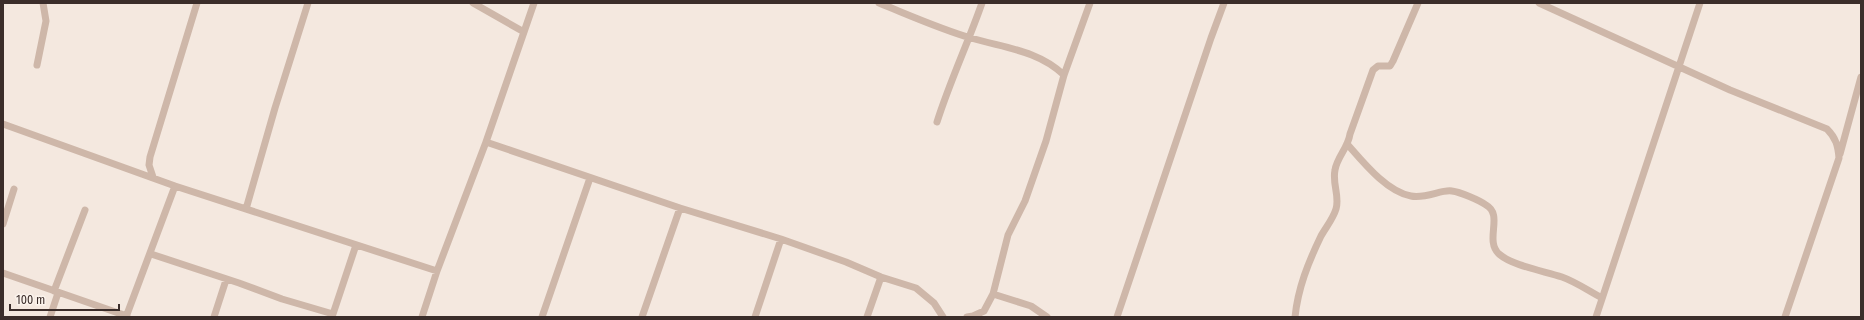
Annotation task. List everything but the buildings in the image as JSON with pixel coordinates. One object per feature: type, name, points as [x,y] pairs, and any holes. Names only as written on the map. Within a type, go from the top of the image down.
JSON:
[{"type":"street","points":[[37,65],[46,21],[43,3]]},
{"type":"street","points":[[153,177],[149,165],[150,157],[197,3]]},
{"type":"street","points":[[246,209],[275,108],[308,3]]},
{"type":"street","points":[[473,3],[524,32]]},
{"type":"street","points":[[422,317],[437,271],[486,142],[534,3]]},
{"type":"street","points":[[879,3],[970,38],[1041,58],[1052,63],[1064,74]]},
{"type":"street","points":[[937,122],[949,83],[970,38],[982,3]]},
{"type":"street","points":[[967,317],[984,311],[993,294],[1008,235],[1025,201],[1046,140],[1064,74],[1090,3]]},
{"type":"street","points":[[1117,317],[1224,3]]},
{"type":"street","points":[[1295,317],[1301,283],[1307,266],[1336,210],[1338,199],[1334,178],[1335,170],[1348,145],[1350,134],[1373,70],[1378,66],[1390,66],[1418,3]]},
{"type":"street","points":[[1539,3],[1730,90],[1827,129],[1836,140],[1839,158]]},
{"type":"street","points":[[1596,317],[1700,3]]},
{"type":"street","points":[[1785,317],[1839,158],[1861,77]]},
{"type":"street","points":[[3,124],[175,186],[437,271]]},
{"type":"street","points":[[486,142],[590,178],[846,262],[881,277],[916,288],[934,303],[943,317]]},
{"type":"street","points":[[1348,145],[1379,177],[1391,188],[1401,194],[1423,197],[1452,190],[1485,204],[1492,209],[1495,216],[1493,227],[1493,247],[1501,255],[1516,262],[1564,278],[1602,298]]},
{"type":"street","points":[[542,317],[590,178]]},
{"type":"street","points":[[3,273],[126,316],[151,254],[175,186]]},
{"type":"street","points":[[3,224],[14,190]]},
{"type":"street","points":[[642,317],[680,208]]},
{"type":"street","points":[[50,317],[56,292],[85,210]]},
{"type":"street","points":[[756,317],[781,240]]},
{"type":"street","points":[[151,254],[226,280],[239,282],[282,299],[332,315],[356,245]]},
{"type":"street","points":[[867,317],[881,277]]},
{"type":"street","points":[[214,317],[226,280]]},
{"type":"street","points":[[993,294],[1031,306],[1047,317]]}]
